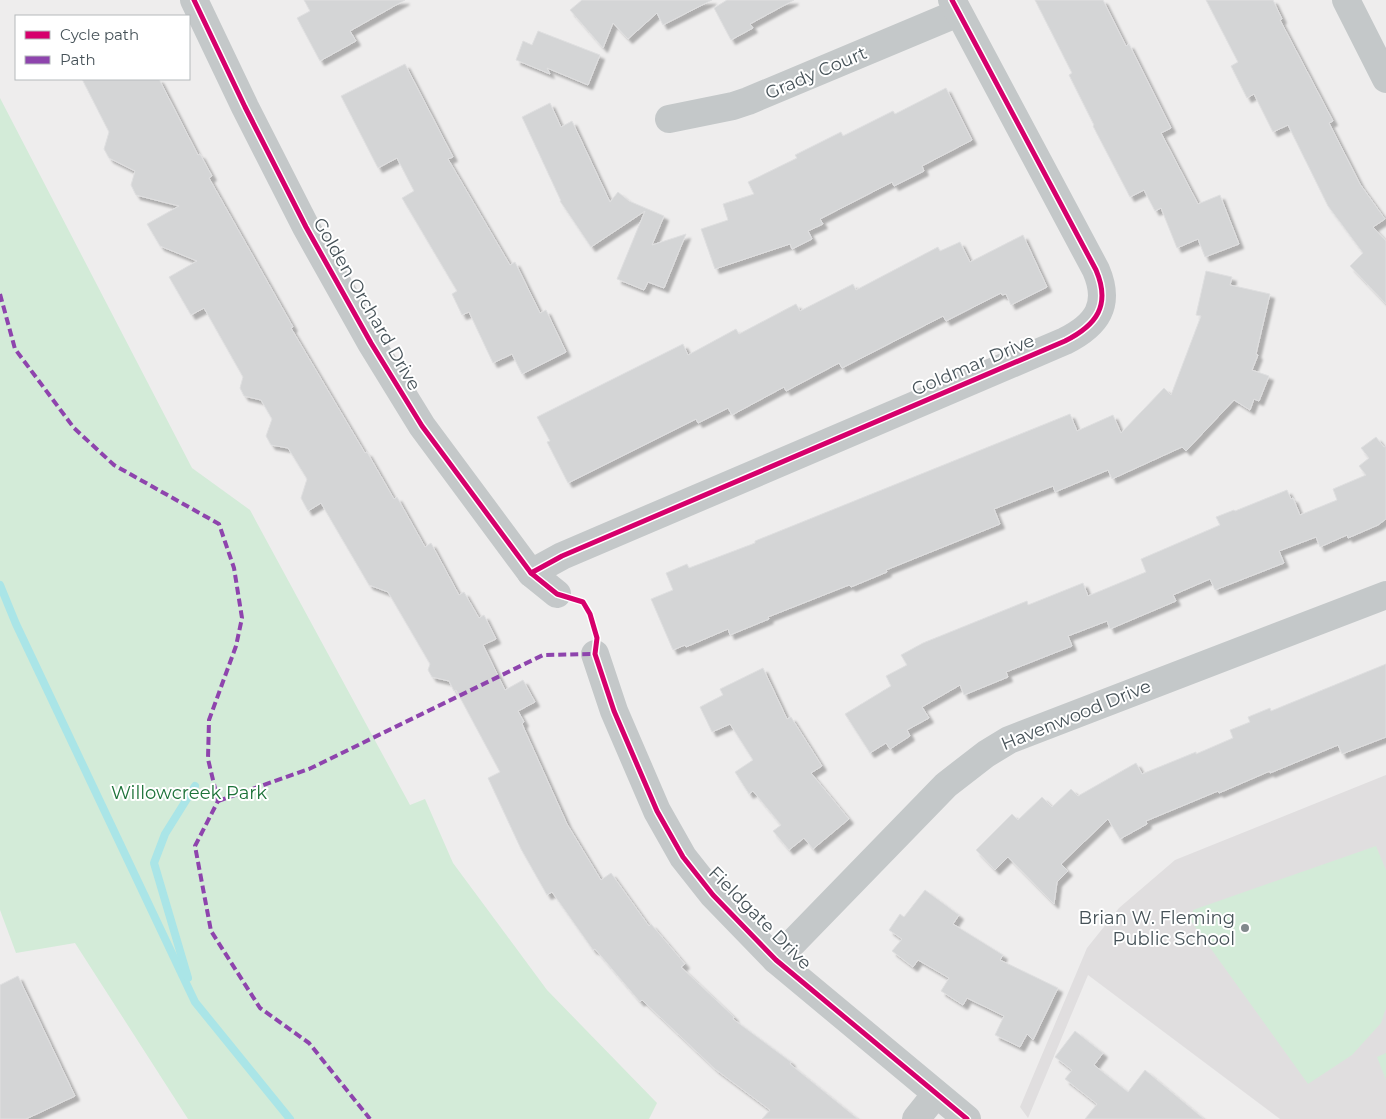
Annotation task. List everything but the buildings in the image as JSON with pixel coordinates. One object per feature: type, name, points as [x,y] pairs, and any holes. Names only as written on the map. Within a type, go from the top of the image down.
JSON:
[{"type":"street","name":"Golden Orchard Drive","points":[[194,0],[306,228],[371,343],[422,426],[531,573],[557,594]]},
{"type":"street","points":[[1346,0],[1386,79]]},
{"type":"street","name":"Goldmar Drive","points":[[531,573],[562,556],[1065,341],[1084,330],[1095,320],[1103,298],[1102,282],[955,7]]},
{"type":"street","name":"Grady Court","points":[[669,119],[748,102],[955,7]]},
{"type":"street","name":"Havenwood Drive","points":[[776,960],[946,785],[966,768],[1009,740],[1386,595]]},
{"type":"street","name":"Fieldgate Drive","points":[[595,654],[614,711],[657,811],[683,857],[713,895],[776,960],[967,1119]]},
{"type":"street","points":[[916,1119],[936,1094]]},
{"type":"shaded area","name":"Brian W. Fleming Public School","points":[[1386,775],[1386,1119],[1280,1119],[1088,975],[1028,1118],[1020,1107],[1087,948],[1119,908],[1175,860]]},
{"type":"green space","name":"Willowcreek Park","points":[[0,98],[192,468],[250,510],[410,805],[425,799],[453,863],[547,990],[657,1103],[649,1119],[188,1119],[75,943],[16,953],[0,910]]},
{"type":"green space","points":[[1376,846],[1386,870],[1386,1008],[1381,1023],[1352,1055],[1308,1084],[1191,921],[1193,910]]},
{"type":"green space","points":[[1386,1053],[1386,1080],[1377,1057]]},
{"type":"waterway","points":[[0,585],[16,624],[195,1002],[290,1119]]},
{"type":"waterway","points":[[188,978],[154,863],[165,834],[195,786]]},
{"type":"marked path","points":[[0,294],[15,349],[74,428],[114,465],[219,524],[234,568],[242,618],[236,646],[209,720],[208,759],[218,801],[195,846],[211,931],[260,1008],[309,1043],[370,1119]]},
{"type":"marked path","points":[[218,801],[309,769],[543,655],[595,654]]},
{"type":"cycle path","points":[[194,0],[245,107],[306,227],[371,343],[422,426],[531,573],[557,594],[583,602],[590,614],[597,638],[595,654],[614,711],[657,811],[683,857],[713,895],[776,960],[967,1119]]},
{"type":"cycle path","points":[[531,573],[562,556],[1065,341],[1076,335],[1093,321],[1098,313],[1102,294],[1096,270],[952,0]]},
{"type":"place","name":"Brian W. Fleming Public School","points":[[1245,928]]}]
